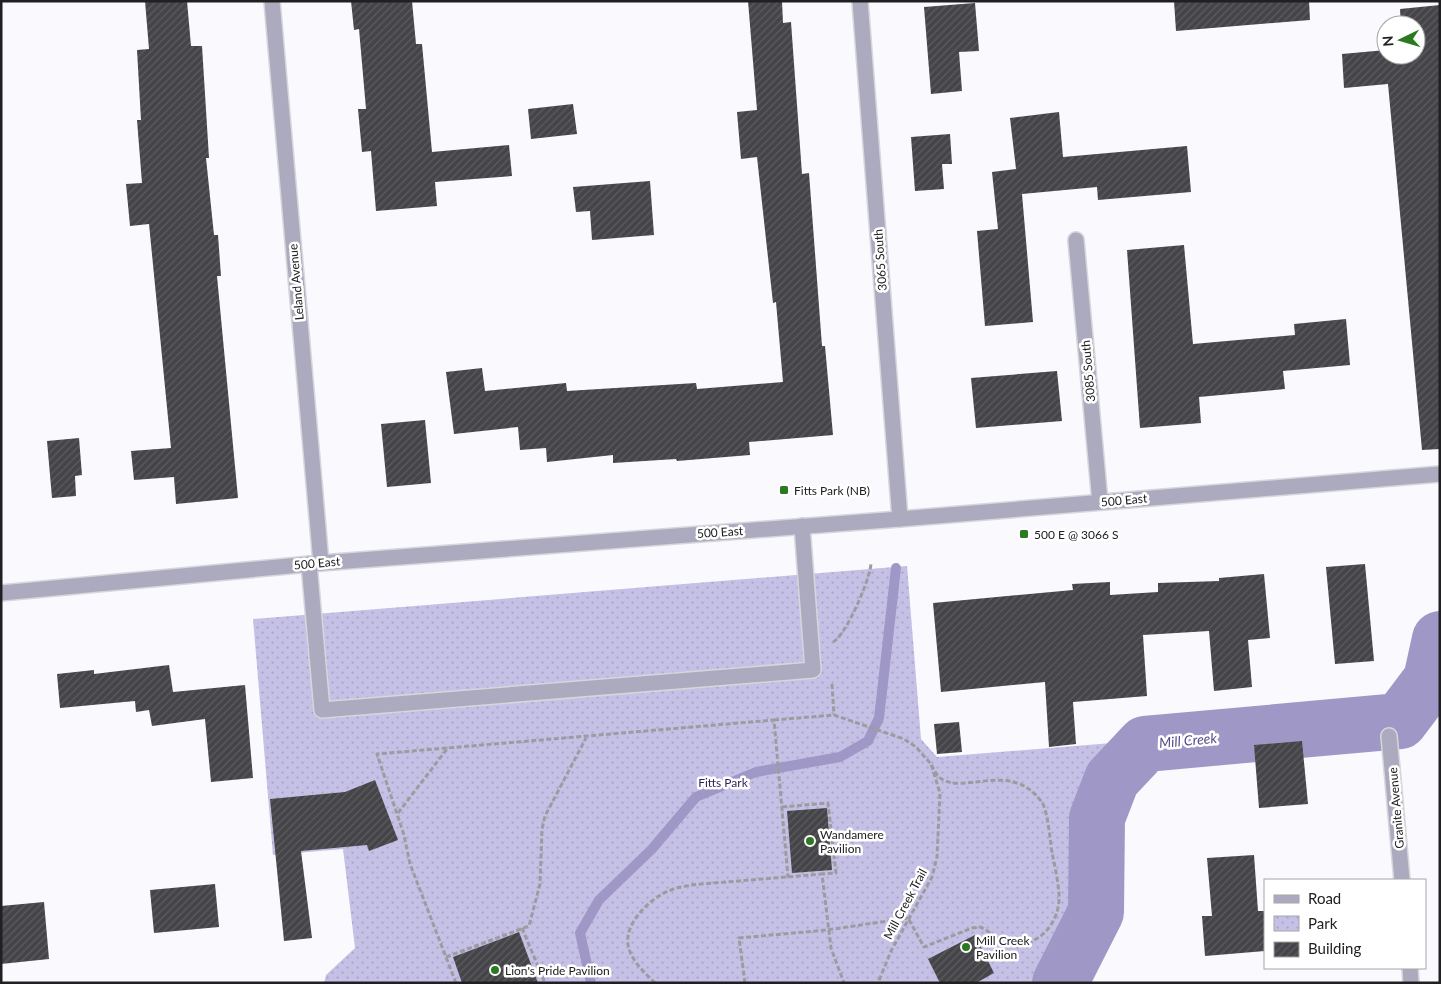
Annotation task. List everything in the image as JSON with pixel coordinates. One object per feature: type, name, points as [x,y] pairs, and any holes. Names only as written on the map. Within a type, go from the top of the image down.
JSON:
[{"type":"street","name":"Leland Avenue","points":[[272,1],[315,563],[322,710],[813,670],[802,526]]},
{"type":"street","name":"3065 South","points":[[860,1],[900,519]]},
{"type":"street","name":"3085 South","points":[[1076,240],[1100,502]]},
{"type":"street","name":"500 East","points":[[1,593],[315,563],[900,519],[1440,474]]},
{"type":"street","name":"Granite Avenue","points":[[1389,736],[1402,879]]},
{"type":"street","points":[[1410,969],[1411,983]]},
{"type":"path","points":[[828,644],[838,640],[848,622],[867,581],[871,563]]},
{"type":"path","name":"Mill Creek Trail","points":[[774,720],[834,715],[886,731],[904,739],[916,747],[931,764],[940,793],[937,857],[932,877],[890,951],[878,983]]},
{"type":"path","points":[[456,983],[410,864],[397,814],[377,754],[587,738],[774,720],[788,877]]},
{"type":"path","points":[[446,957],[529,926],[540,884],[542,829],[546,816],[587,738]]},
{"type":"path","points":[[397,814],[447,748]]},
{"type":"path","points":[[745,983],[739,938],[827,930],[908,918],[924,947],[980,927],[1006,942],[1028,942],[1039,939],[1049,928],[1056,915],[1060,896],[1043,802],[1026,785],[1001,780],[950,783],[939,777],[931,764]]},
{"type":"path","points":[[654,983],[642,971],[628,947],[629,934],[633,924],[640,912],[655,899],[670,890],[690,885],[836,873],[828,803],[782,807]]},
{"type":"path","points":[[822,874],[827,930],[834,960],[844,983]]},
{"type":"path","points":[[522,928],[545,983]]},
{"type":"green space","name":"Fitts Park","points":[[907,566],[921,739],[937,757],[1137,741],[1121,762],[1109,821],[1106,917],[1074,983],[324,983],[326,975],[355,948],[343,849],[273,855],[253,619]]},
{"type":"building","points":[[145,1],[187,1],[191,46],[202,46],[209,158],[206,158],[214,235],[218,235],[221,276],[217,276],[238,498],[176,504],[174,477],[134,480],[131,451],[171,448],[149,224],[130,226],[126,184],[142,183],[137,120],[141,120],[137,50],[149,49]]},
{"type":"building","points":[[351,1],[412,1],[416,44],[422,44],[432,152],[509,145],[512,176],[435,182],[437,206],[376,211],[371,151],[362,152],[358,109],[366,109],[359,29],[354,30]]},
{"type":"building","points":[[748,1],[782,1],[783,23],[791,22],[802,174],[809,173],[822,346],[825,346],[833,435],[749,442],[750,455],[677,461],[676,459],[613,463],[613,455],[547,462],[546,448],[520,450],[518,427],[454,434],[446,372],[482,368],[485,391],[566,383],[567,391],[696,383],[697,389],[783,382],[776,302],[773,303],[757,157],[741,159],[737,112],[757,110]]},
{"type":"building","points":[[1174,1],[1309,1],[1310,20],[1176,31]]},
{"type":"building","points":[[975,3],[979,51],[959,52],[962,91],[931,94],[924,7]]},
{"type":"building","points":[[1440,5],[1440,449],[1422,450],[1388,84],[1344,88],[1342,54],[1376,51],[1376,65],[1426,65],[1426,15],[1400,15],[1400,9]]},
{"type":"building","points":[[573,104],[577,134],[531,139],[528,109]]},
{"type":"building","points":[[1059,112],[1063,157],[1187,146],[1191,192],[1098,200],[1097,187],[1022,194],[1033,322],[985,326],[977,231],[998,229],[992,172],[1016,169],[1010,118]]},
{"type":"building","points":[[950,134],[952,164],[942,164],[944,189],[915,191],[911,137]]},
{"type":"building","points":[[650,181],[654,235],[592,240],[590,211],[576,212],[573,187]]},
{"type":"building","points":[[1184,245],[1193,344],[1295,335],[1294,324],[1346,319],[1350,365],[1283,371],[1285,389],[1199,397],[1201,423],[1140,428],[1127,250]]},
{"type":"building","points":[[1057,371],[1062,421],[976,428],[971,378]]},
{"type":"building","points":[[425,420],[431,483],[387,487],[381,424]]},
{"type":"building","points":[[79,438],[82,475],[75,476],[76,496],[52,498],[47,441]]},
{"type":"building","points":[[1365,564],[1374,661],[1335,664],[1326,567]]},
{"type":"building","points":[[1264,574],[1270,638],[1248,640],[1252,687],[1214,691],[1209,631],[1143,635],[1147,696],[1073,702],[1076,744],[1049,747],[1045,682],[941,692],[933,603],[1073,590],[1072,584],[1110,582],[1110,595],[1158,592],[1158,583],[1219,581],[1219,578]]},
{"type":"building","points":[[169,665],[173,692],[245,685],[253,778],[211,782],[205,719],[152,726],[149,710],[136,712],[135,701],[60,708],[57,674],[94,670],[94,674]]},
{"type":"building","points":[[959,722],[962,752],[937,754],[934,724]]},
{"type":"building","points":[[1302,741],[1308,804],[1259,808],[1254,745]]},
{"type":"building","points":[[375,780],[398,840],[369,851],[367,845],[301,851],[312,938],[284,941],[270,799],[345,792]]},
{"type":"building","name":"Wandamere Pavilion","points":[[827,808],[832,870],[792,873],[787,811]]},
{"type":"building","points":[[1254,855],[1258,911],[1264,911],[1264,951],[1205,956],[1202,916],[1212,916],[1207,858]]},
{"type":"building","points":[[215,884],[219,927],[154,933],[150,890]]},
{"type":"building","points":[[44,902],[49,959],[1,964],[1,906]]},
{"type":"building","name":"Lion's Pride Pavilion","points":[[519,932],[538,983],[462,983],[453,957]]},
{"type":"building","name":"Mill Creek Pavilion","points":[[975,935],[994,973],[976,983],[940,983],[928,959]]},
{"type":"waterway","points":[[591,983],[580,933],[599,900],[652,849],[696,797],[756,772],[840,757],[868,741],[879,718],[896,568]]},
{"type":"waterway","name":"Mill Creek","points":[[1060,983],[1096,912],[1097,818],[1112,779],[1145,744],[1400,721],[1431,680],[1440,639]]},
{"type":"place","name":"Fitts Park (NB)","points":[[784,490]]},
{"type":"place","name":"500 E @ 3066 S","points":[[1024,534]]},
{"type":"place","name":"Wandamere Pavilion","points":[[810,841]]},
{"type":"place","name":"Mill Creek Pavilion","points":[[966,947]]},
{"type":"place","name":"Lion's Pride Pavilion","points":[[495,970]]}]
